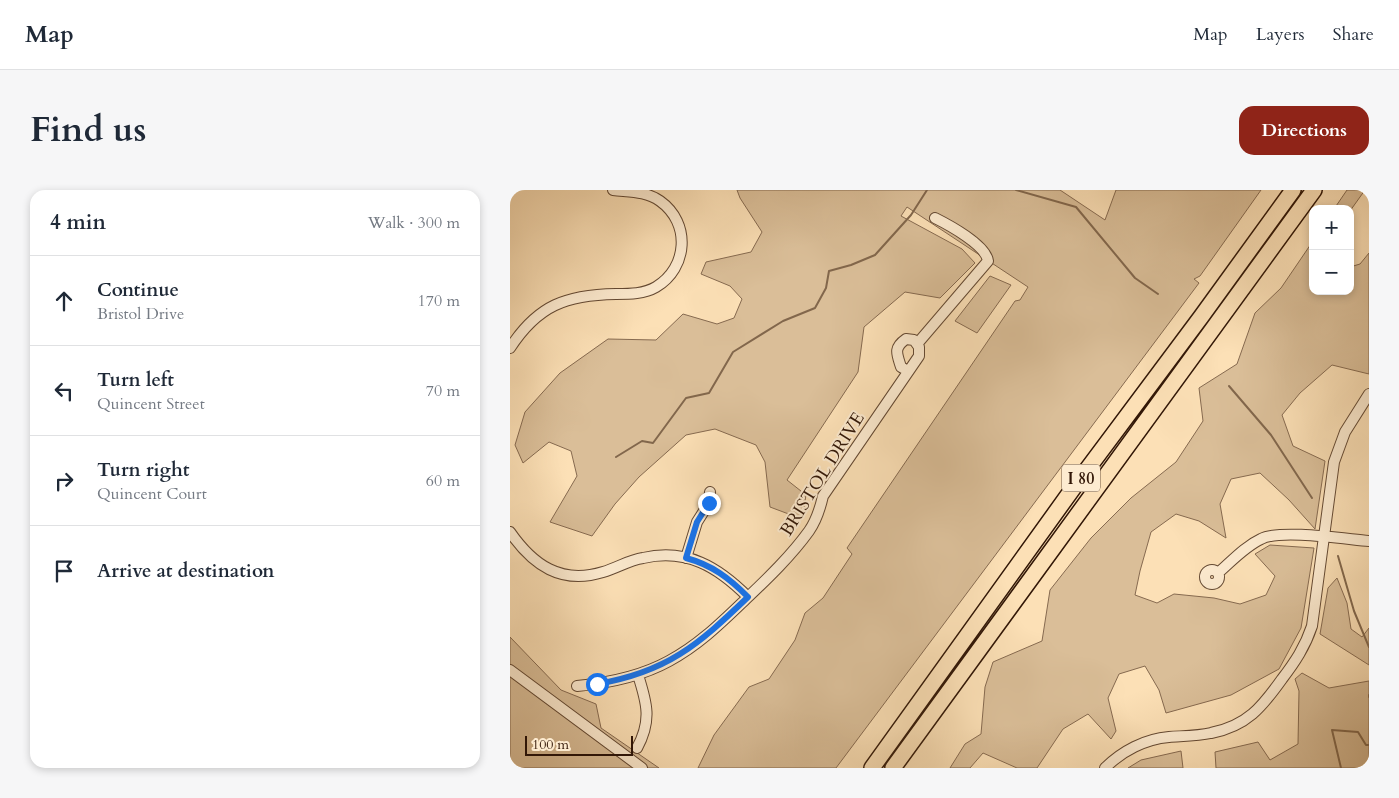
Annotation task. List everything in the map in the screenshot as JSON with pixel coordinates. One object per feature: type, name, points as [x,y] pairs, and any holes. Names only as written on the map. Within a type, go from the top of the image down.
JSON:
[{"type":"highway","name":"I 80","points":[[872,768],[1074,487],[1293,190]]},
{"type":"highway","name":"I 80","points":[[894,768],[1314,190]]},
{"type":"street","points":[[510,348],[532,320],[553,306],[588,294],[646,292],[663,282],[675,269],[682,251],[682,240],[678,222],[673,214],[659,200],[650,195],[613,190]]},
{"type":"street","points":[[908,371],[901,367],[897,352],[899,344],[906,339],[914,340],[917,344],[988,260],[984,252],[969,239],[948,224],[935,218]]},
{"type":"street","name":"BRISTOL DRIVE","points":[[577,686],[617,681],[638,675],[668,662],[713,630],[770,576],[809,531],[816,520],[823,496],[919,356],[917,344]]},
{"type":"street","points":[[1105,768],[1130,749],[1148,742],[1166,737],[1209,734],[1234,727],[1264,704],[1294,663],[1308,639],[1312,626],[1334,462],[1339,445],[1351,420],[1369,394]]},
{"type":"street","points":[[686,558],[697,522],[709,503],[710,492]]},
{"type":"street","points":[[510,532],[525,552],[540,565],[559,573],[571,576],[594,575],[642,558],[656,556],[686,558],[708,565],[720,572],[748,597]]},
{"type":"street","points":[[1218,573],[1247,547],[1262,538],[1279,535],[1369,541]]},
{"type":"street","points":[[510,670],[642,768]]},
{"type":"street","points":[[636,748],[644,731],[647,712],[646,699],[638,675]]},
{"type":"shaded area","points":[[737,190],[1060,190],[1105,220],[1116,190],[1261,190],[1200,276],[1194,279],[1199,283],[836,768],[698,768],[714,735],[749,687],[769,679],[795,640],[805,613],[823,598],[852,554],[847,548],[1015,301],[1020,300],[1028,287],[907,207],[901,216],[962,249],[975,263],[940,298],[905,292],[864,327],[858,372],[787,480],[806,495],[802,519],[770,507],[765,462],[756,445],[715,429],[686,435],[639,477],[615,504],[592,536],[550,522],[577,476],[571,451],[549,442],[523,463],[515,445],[525,412],[560,373],[608,339],[656,340],[683,314],[717,324],[734,318],[742,299],[730,286],[701,274],[706,262],[751,252],[762,232],[740,198]]},
{"type":"shaded area","points":[[1347,190],[1365,190],[1354,205],[1337,205]]},
{"type":"shaded area","points":[[1309,247],[1309,295],[1354,295],[1354,266],[1360,264],[1369,253],[1369,374],[1332,365],[1300,393],[1282,415],[1293,446],[1325,461],[1315,529],[1289,500],[1260,473],[1231,479],[1220,504],[1226,538],[1199,521],[1176,514],[1151,532],[1135,595],[1157,603],[1174,594],[1214,598],[1240,604],[1266,595],[1275,576],[1255,554],[1270,545],[1314,548],[1301,628],[1279,669],[1231,695],[1166,713],[1159,690],[1145,666],[1119,674],[1108,698],[1116,731],[1111,739],[1088,714],[1063,729],[1037,768],[1017,768],[983,753],[970,768],[950,768],[965,744],[981,734],[985,687],[993,662],[1042,641],[1050,590],[1091,538],[1131,498],[1176,462],[1203,421],[1199,388],[1237,364],[1255,313],[1281,288]]},
{"type":"shaded area","points":[[990,276],[1011,285],[977,333],[955,321]]},
{"type":"shaded area","points":[[1337,578],[1347,603],[1351,629],[1362,637],[1369,628],[1369,665],[1320,634],[1328,588]]},
{"type":"shaded area","points":[[510,637],[561,690],[596,704],[601,728],[659,768],[510,768]]},
{"type":"shaded area","points":[[1302,673],[1329,688],[1369,681],[1369,768],[1216,768],[1215,752],[1258,742],[1270,760],[1298,744],[1299,691],[1295,679]]},
{"type":"shaded area","points":[[1181,751],[1183,768],[1128,768],[1141,760]]},
{"type":"waterway","points":[[616,457],[642,441],[653,443],[686,398],[709,393],[733,352],[783,321],[815,308],[826,288],[829,271],[851,265],[875,255],[911,215],[927,190]]},
{"type":"waterway","points":[[1016,190],[1076,207],[1135,278],[1158,294]]},
{"type":"waterway","points":[[1229,386],[1271,435],[1312,498]]},
{"type":"waterway","points":[[1338,556],[1354,611],[1369,647]]},
{"type":"waterway","points":[[1341,768],[1332,730],[1358,732],[1366,745],[1369,745]]},
{"type":"route","points":[[597,684],[617,681],[647,672],[668,662],[699,642],[748,597],[720,572],[708,565],[686,558],[697,522],[709,503]]}]
